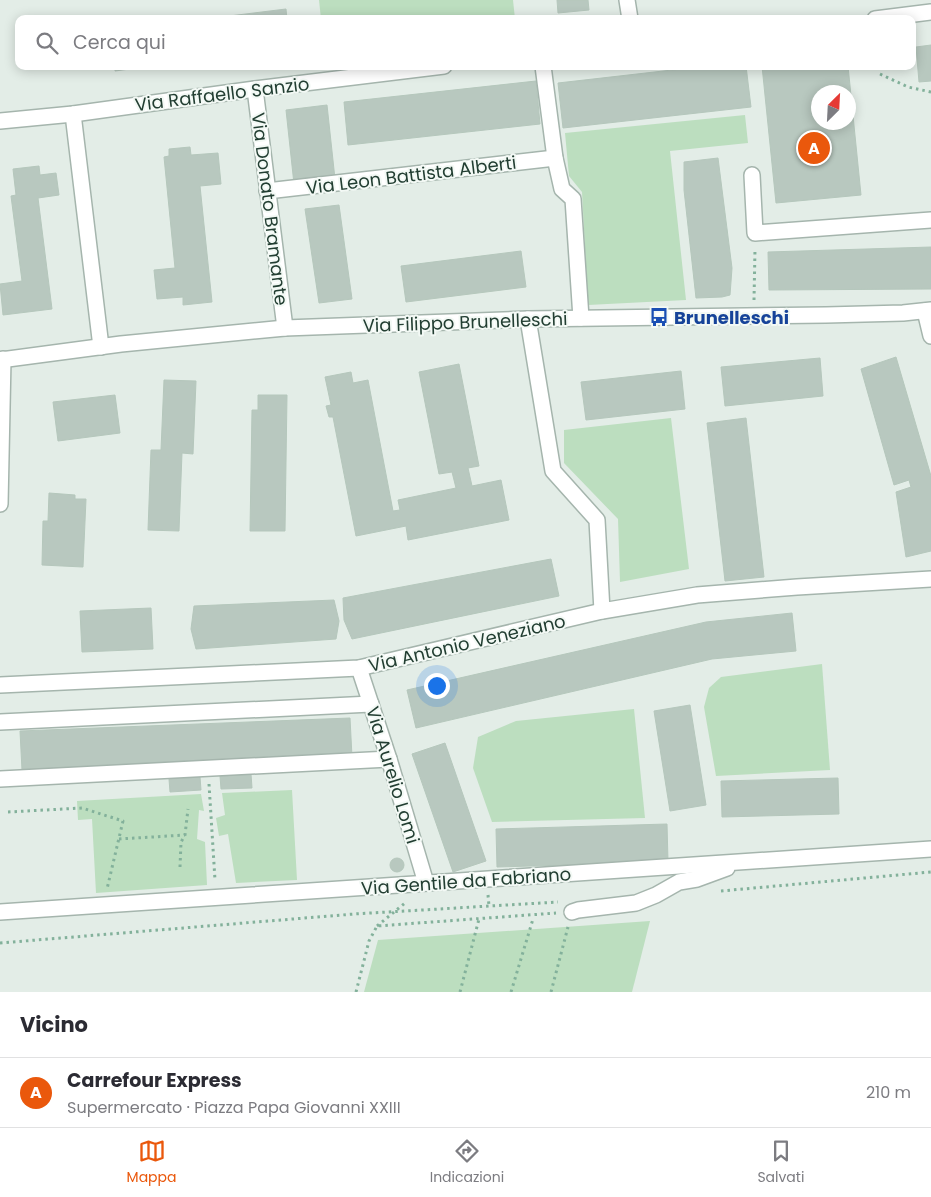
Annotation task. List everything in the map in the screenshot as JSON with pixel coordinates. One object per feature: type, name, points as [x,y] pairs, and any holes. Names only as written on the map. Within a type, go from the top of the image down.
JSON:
[{"type":"street","points":[[627,0],[629,15]]},
{"type":"street","points":[[907,15],[931,12]]},
{"type":"street","name":"Via Raffaello Sanzio","points":[[0,121],[73,114],[411,70]]},
{"type":"street","points":[[543,70],[555,158],[562,189],[573,199],[580,318]]},
{"type":"street","name":"Via Donato Bramante","points":[[255,89],[285,328]]},
{"type":"street","points":[[73,114],[101,346]]},
{"type":"street","name":"Via Leon Battista Alberti","points":[[267,191],[555,158]]},
{"type":"street","points":[[752,175],[755,233],[931,220]]},
{"type":"street","points":[[928,311],[931,336]]},
{"type":"street","name":"Via Filippo Brunelleschi","points":[[2,360],[101,346],[285,328],[528,319],[754,316],[928,311]]},
{"type":"street","points":[[528,319],[553,471],[598,520],[602,611]]},
{"type":"street","points":[[0,504],[2,360]]},
{"type":"street","name":"Via Antonio Veneziano","points":[[0,685],[359,668],[602,611],[697,595],[931,579]]},
{"type":"street","name":"Via Aurelio Lomi","points":[[359,668],[389,759],[423,883]]},
{"type":"street","points":[[0,722],[371,704]]},
{"type":"street","points":[[0,779],[389,759]]},
{"type":"street","name":"Via Gentile da Fabriano","points":[[0,912],[931,849]]},
{"type":"street","points":[[569,907],[578,910],[636,903],[656,895],[679,882],[697,880],[742,862]]},
{"type":"path","points":[[880,74],[908,87],[931,92]]},
{"type":"path","points":[[754,316],[755,256]]},
{"type":"path","points":[[208,768],[216,898]]},
{"type":"path","points":[[8,812],[82,808],[124,821],[106,896]]},
{"type":"path","points":[[180,867],[181,842],[185,835],[188,809]]},
{"type":"path","points":[[119,839],[185,835]]},
{"type":"path","points":[[714,891],[931,872]]},
{"type":"path","points":[[356,992],[369,941],[377,926],[414,896],[423,883]]},
{"type":"path","points":[[0,943],[394,912],[569,907]]},
{"type":"path","points":[[377,926],[478,919],[569,907]]},
{"type":"path","points":[[551,992],[569,907]]},
{"type":"path","points":[[460,992],[478,919]]},
{"type":"path","points":[[511,992],[533,919]]},
{"type":"green space","points":[[319,0],[513,0],[515,15],[321,15]]},
{"type":"green space","points":[[745,115],[748,143],[670,151],[686,300],[588,305],[582,192],[569,176],[565,133]]},
{"type":"green space","points":[[671,418],[689,569],[620,582],[618,519],[564,463],[564,430]]},
{"type":"green space","points":[[822,664],[830,770],[716,776],[704,707],[709,688],[721,677]]},
{"type":"green space","points":[[634,709],[645,818],[492,822],[473,768],[478,737],[516,721]]},
{"type":"green space","points":[[292,790],[297,880],[236,883],[228,834],[219,836],[216,818],[225,815],[222,793]]},
{"type":"green space","points":[[201,794],[204,811],[199,810],[197,839],[205,842],[207,885],[96,893],[92,819],[78,820],[77,801]]},
{"type":"green space","points":[[650,921],[632,992],[364,992],[378,940]]},
{"type":"building","points":[[557,0],[588,0],[589,10],[558,13]]},
{"type":"building","points":[[286,9],[287,15],[237,15]]},
{"type":"building","points":[[931,45],[931,81],[919,82],[916,47]]},
{"type":"building","points":[[672,70],[746,70],[751,107],[563,128],[558,83]]},
{"type":"building","points":[[762,70],[848,70],[850,85],[811,85],[811,130],[854,130],[861,195],[776,203]]},
{"type":"building","points":[[536,81],[540,124],[348,145],[344,102]]},
{"type":"building","points":[[327,105],[335,179],[294,184],[286,110]]},
{"type":"building","points":[[190,147],[191,155],[218,153],[221,184],[200,186],[212,302],[183,305],[183,297],[157,299],[154,270],[175,268],[164,157],[169,156],[169,149]]},
{"type":"building","points":[[718,158],[732,268],[730,295],[696,298],[684,190],[684,162]]},
{"type":"building","points":[[39,166],[40,175],[56,173],[59,195],[38,198],[52,309],[3,315],[0,284],[22,281],[11,196],[16,195],[13,169]]},
{"type":"building","points":[[339,205],[352,299],[319,303],[305,209]]},
{"type":"building","points":[[931,247],[931,289],[769,290],[768,252]]},
{"type":"building","points":[[521,251],[526,287],[406,302],[401,266]]},
{"type":"building","points":[[896,357],[931,476],[931,551],[906,557],[896,492],[911,487],[909,480],[894,485],[861,369]]},
{"type":"building","points":[[820,358],[823,396],[725,406],[721,367]]},
{"type":"building","points":[[459,364],[479,466],[468,468],[472,486],[501,480],[509,520],[408,540],[406,526],[356,536],[333,417],[329,417],[326,406],[331,405],[325,377],[351,372],[353,383],[368,380],[393,511],[400,510],[398,500],[456,488],[452,472],[439,474],[419,372]]},
{"type":"building","points":[[681,371],[685,409],[586,420],[581,382]]},
{"type":"building","points":[[164,380],[196,381],[193,454],[182,453],[179,531],[148,530],[151,450],[161,450]]},
{"type":"building","points":[[115,395],[120,433],[58,441],[53,402]]},
{"type":"building","points":[[258,395],[287,395],[285,531],[250,531],[252,410],[258,410]]},
{"type":"building","points":[[746,418],[764,577],[725,581],[707,423]]},
{"type":"building","points":[[49,493],[75,495],[75,499],[86,499],[83,567],[42,565],[43,521],[48,521]]},
{"type":"building","points":[[551,559],[559,596],[352,639],[344,620],[343,598]]},
{"type":"building","points":[[334,600],[339,621],[336,639],[196,649],[191,629],[194,606]]},
{"type":"building","points":[[151,608],[153,649],[82,652],[80,611]]},
{"type":"building","points":[[792,613],[796,651],[712,659],[416,728],[407,690],[706,622]]},
{"type":"building","points":[[690,705],[706,805],[670,811],[654,711]]},
{"type":"building","points":[[350,718],[352,757],[22,770],[20,731]]},
{"type":"building","points":[[445,743],[486,861],[453,872],[412,754]]},
{"type":"building","points":[[251,774],[252,788],[221,789],[220,776]]},
{"type":"building","points":[[200,777],[201,790],[170,792],[169,779]]},
{"type":"building","points":[[838,778],[839,814],[722,817],[721,781]]},
{"type":"building","points":[[667,824],[668,862],[497,867],[496,829]]},
{"type":"building","points":[[394,858],[400,858],[404,865],[400,872],[394,872],[390,868],[390,862]]},
{"type":"place","name":"Carrefour Express","points":[[814,148]]},
{"type":"place","name":"Brunelleschi","points":[[659,317]]}]
